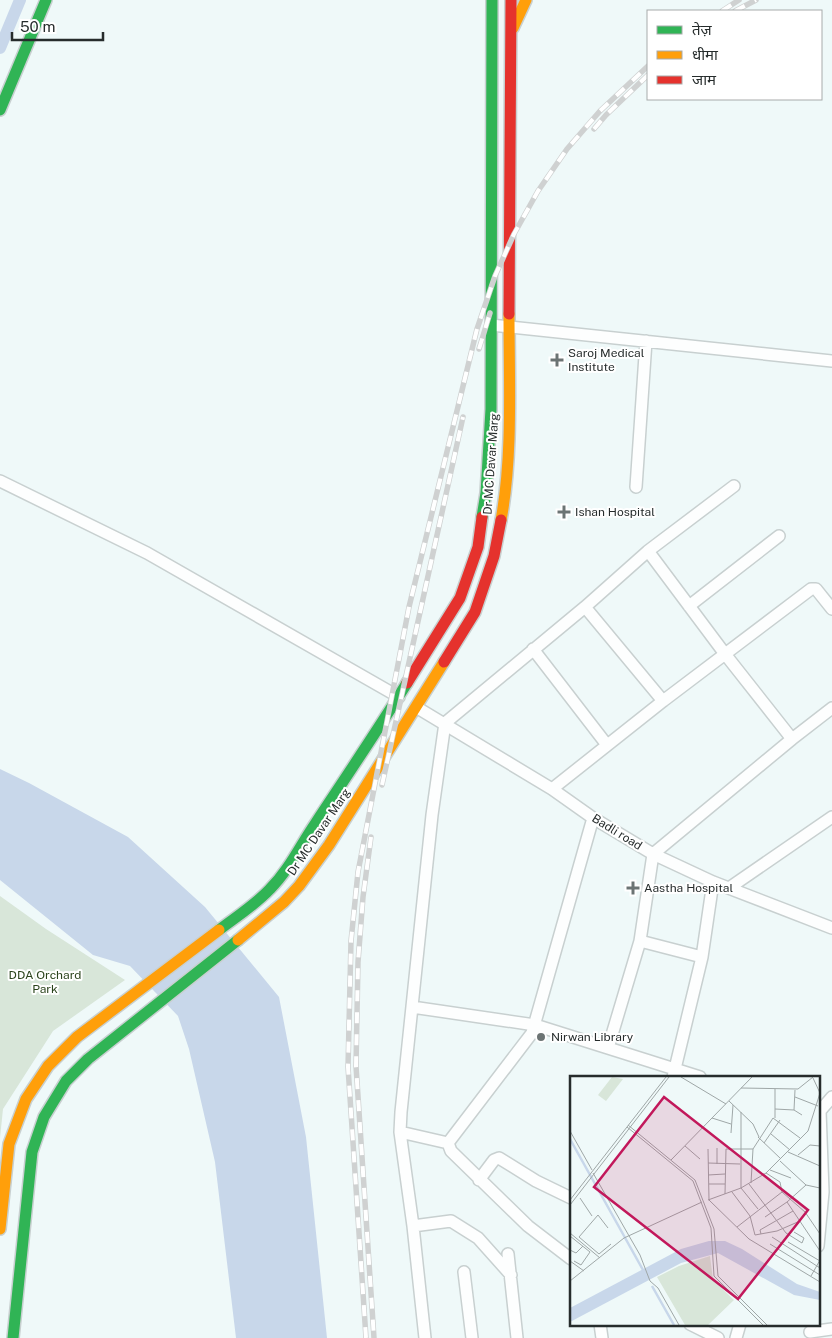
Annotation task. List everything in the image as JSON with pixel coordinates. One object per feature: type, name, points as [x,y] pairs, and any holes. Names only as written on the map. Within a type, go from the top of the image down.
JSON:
[{"type":"street","points":[[0,110],[46,0]]},
{"type":"street","points":[[0,1229],[9,1144],[26,1099],[48,1066],[77,1037],[251,906],[270,889],[290,865],[376,734],[460,598],[478,547],[486,493],[491,409],[492,0]]},
{"type":"street","name":"Dr MC Davar Marg","points":[[13,1338],[32,1152],[44,1117],[66,1081],[88,1059],[284,902],[299,886],[416,707],[475,612],[494,556],[505,498],[509,416],[511,0]]},
{"type":"street","points":[[511,32],[526,0]]},
{"type":"street","points":[[491,325],[832,361]]},
{"type":"street","points":[[636,487],[646,341]]},
{"type":"street","points":[[0,481],[147,553],[399,697]]},
{"type":"street","points":[[425,1338],[413,1226],[400,1132],[432,815],[445,723],[648,551],[734,486]]},
{"type":"street","points":[[689,606],[779,536]]},
{"type":"street","points":[[648,551],[725,654],[792,739]]},
{"type":"street","points":[[552,789],[725,654],[814,588],[819,591],[832,609]]},
{"type":"street","points":[[584,607],[664,701]]},
{"type":"street","points":[[533,649],[607,745]]},
{"type":"street","name":"Badli road","points":[[416,707],[552,789],[593,818],[653,854],[713,882],[832,928]]},
{"type":"street","points":[[608,1048],[640,941],[653,854],[832,708]]},
{"type":"street","points":[[729,888],[832,817]]},
{"type":"street","points":[[448,1143],[527,1040],[535,1025],[593,818]]},
{"type":"street","points":[[305,840],[322,853]]},
{"type":"street","points":[[674,1073],[702,957],[713,882]]},
{"type":"street","points":[[640,941],[702,957]]},
{"type":"street","points":[[412,1007],[535,1025],[608,1048],[674,1073],[694,1076]]},
{"type":"street","points":[[820,1109],[832,1097]]},
{"type":"street","points":[[820,1126],[824,1192],[820,1228]]},
{"type":"street","points":[[400,1132],[448,1143]]},
{"type":"street","points":[[448,1143],[451,1151],[528,1226],[570,1257]]},
{"type":"street","points":[[479,1180],[494,1160],[499,1158],[536,1181],[570,1198]]},
{"type":"street","points":[[413,1226],[451,1221],[478,1238],[511,1275]]},
{"type":"street","points":[[508,1254],[517,1338]]},
{"type":"street","points":[[464,1272],[472,1338]]},
{"type":"street","points":[[694,1326],[718,1338]]},
{"type":"street","points":[[810,1331],[832,1329]]},
{"type":"green space","name":"DDA Orchard Park","points":[[0,896],[46,929],[125,980],[53,1031],[3,1109],[0,1138]]},
{"type":"water","points":[[0,769],[128,837],[205,907],[279,997],[306,1137],[327,1338],[236,1338],[215,1162],[189,1049],[178,1016],[130,966],[93,955],[0,880]]},
{"type":"waterway","points":[[0,48],[20,0]]},
{"type":"railway","points":[[724,10],[739,0]]},
{"type":"railway","points":[[737,10],[756,0]]},
{"type":"railway","points":[[366,1338],[348,1067],[351,941],[358,872],[409,607],[477,329],[495,276],[514,234],[538,191],[567,149],[600,111],[647,67]]},
{"type":"railway","points":[[594,129],[647,76]]},
{"type":"railway","points":[[479,349],[490,313]]},
{"type":"railway","points":[[382,785],[463,417]]},
{"type":"railway","points":[[371,837],[363,897],[358,962],[356,1066],[374,1338]]},
{"type":"traffic: fast","points":[[0,110],[46,0]]},
{"type":"traffic: fast","points":[[482,517],[486,493],[491,409],[492,0]]},
{"type":"traffic: fast","points":[[219,930],[258,900],[283,874],[407,683]]},
{"type":"traffic: fast","points":[[13,1338],[32,1152],[44,1117],[66,1081],[88,1059],[238,940]]},
{"type":"traffic: slow","points":[[513,28],[526,0]]},
{"type":"traffic: slow","points":[[501,520],[509,444],[509,314]]},
{"type":"traffic: slow","points":[[238,940],[284,902],[299,886],[329,845],[444,662]]},
{"type":"traffic: slow","points":[[0,1229],[9,1144],[26,1099],[48,1066],[77,1037],[219,930]]},
{"type":"traffic: jam","points":[[509,314],[511,0]]},
{"type":"traffic: jam","points":[[407,683],[460,598],[478,547],[482,517]]},
{"type":"traffic: jam","points":[[444,662],[475,612],[494,556],[501,520]]},
{"type":"place","name":"Saroj Medical Institute","points":[[557,360]]},
{"type":"place","name":"Ishan Hospital","points":[[564,512]]},
{"type":"place","name":"Aastha Hospital","points":[[633,888]]},
{"type":"place","name":"Nirwan Library","points":[[541,1037]]}]
